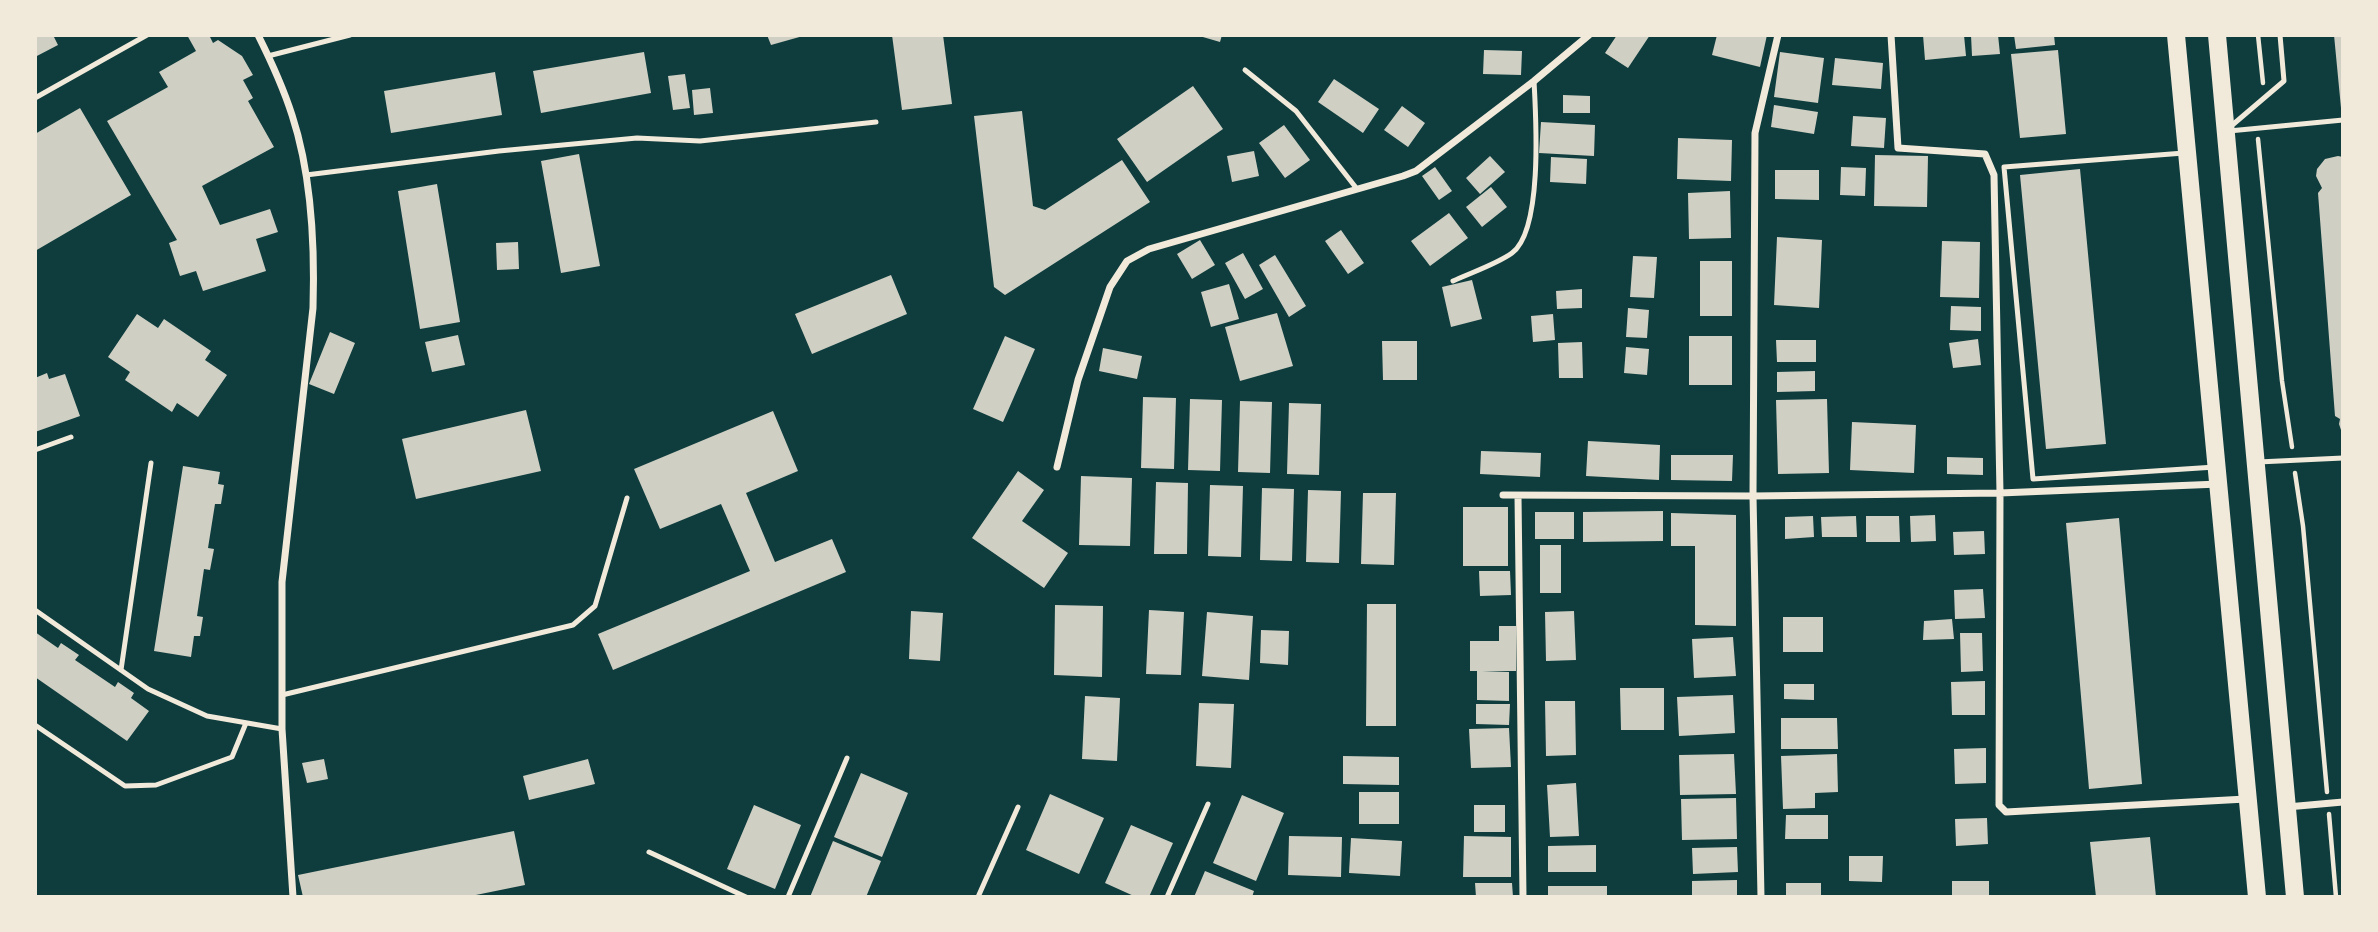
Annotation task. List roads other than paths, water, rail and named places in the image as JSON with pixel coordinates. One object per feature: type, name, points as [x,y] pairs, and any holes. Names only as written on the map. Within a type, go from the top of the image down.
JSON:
[{"type":"main road","points":[[2176,35],[2257,897]]},
{"type":"main road","points":[[2217,35],[2295,897]]},
{"type":"street","points":[[258,35],[293,116],[306,175],[312,238],[313,308],[282,582],[282,729],[293,897]]},
{"type":"street","points":[[1057,467],[1078,380],[1110,287],[1127,261],[1149,249],[1416,171],[1534,81],[1589,35]]},
{"type":"street","points":[[1761,897],[1753,496],[1755,133],[1779,35]]},
{"type":"street","points":[[1891,35],[1898,148],[1985,154],[1994,175],[2000,493],[1999,805],[2006,812],[2248,799]]},
{"type":"street","points":[[1503,495],[2000,493],[2219,475]]},
{"type":"street","points":[[1518,496],[1523,897]]},
{"type":"street","points":[[2286,807],[2343,802]]},
{"type":"lane","points":[[35,98],[148,35]]},
{"type":"lane","points":[[268,56],[349,35]]},
{"type":"lane","points":[[2225,132],[2284,81],[2280,35]]},
{"type":"lane","points":[[1245,70],[1296,111],[1357,189]]},
{"type":"lane","points":[[1453,281],[1512,253],[1527,230],[1537,162],[1534,81]]},
{"type":"lane","points":[[2225,132],[2343,120]]},
{"type":"lane","points":[[306,175],[637,138],[700,141],[876,122]]},
{"type":"lane","points":[[2187,152],[2004,167],[2033,479],[2219,475]]},
{"type":"lane","points":[[35,450],[71,437]]},
{"type":"lane","points":[[2255,462],[2343,458]]},
{"type":"lane","points":[[121,670],[152,463]]},
{"type":"lane","points":[[282,695],[573,625],[595,606],[627,498]]},
{"type":"lane","points":[[35,610],[148,689],[207,716],[282,729]]},
{"type":"lane","points":[[35,724],[125,786],[156,785],[232,757],[246,723]]},
{"type":"lane","points":[[788,897],[847,758]]},
{"type":"lane","points":[[1167,897],[1208,804]]},
{"type":"lane","points":[[978,897],[1018,807]]},
{"type":"lane","points":[[649,852],[746,897]]}]
